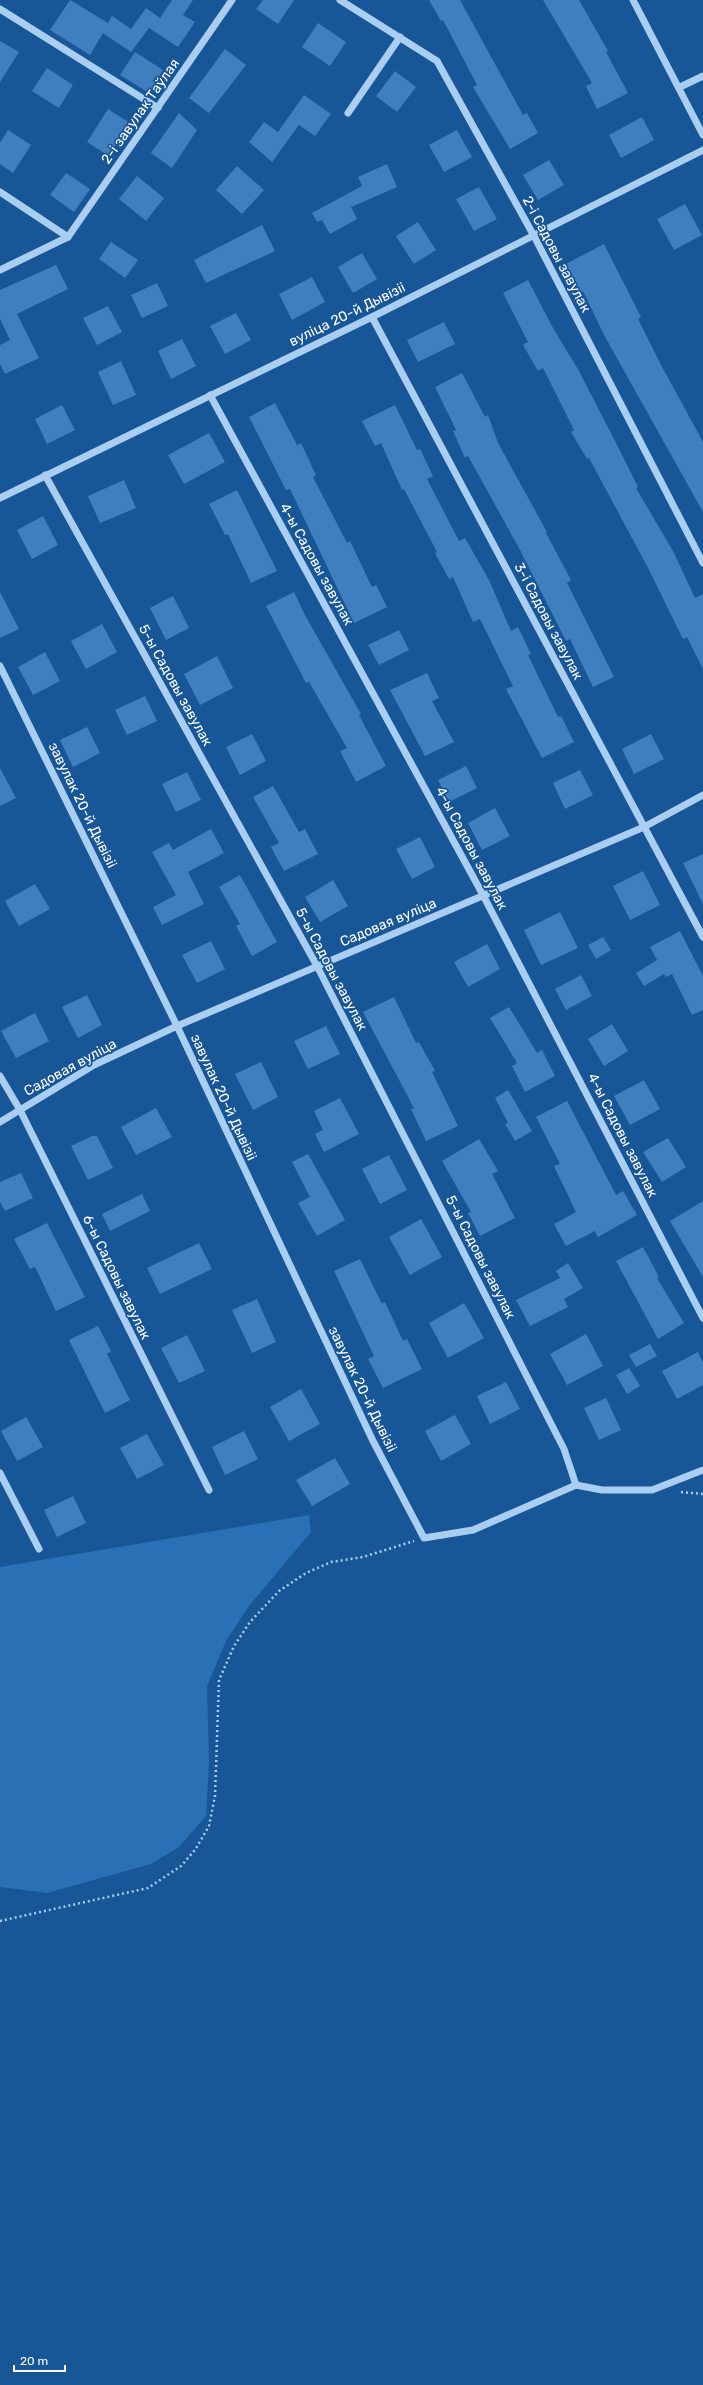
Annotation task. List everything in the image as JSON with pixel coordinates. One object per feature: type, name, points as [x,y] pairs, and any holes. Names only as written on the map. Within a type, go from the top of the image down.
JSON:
[{"type":"street","name":"2-і завулак Таўлая","points":[[0,270],[68,237],[232,0]]},
{"type":"street","name":"2-і Садовы завулак","points":[[340,0],[437,61],[534,236],[703,563]]},
{"type":"street","points":[[632,0],[680,88],[703,135]]},
{"type":"street","points":[[0,9],[158,108]]},
{"type":"street","points":[[348,113],[400,37]]},
{"type":"street","points":[[680,88],[703,76]]},
{"type":"street","name":"вуліца 20-й Дывізіі","points":[[0,498],[372,317],[703,150]]},
{"type":"street","points":[[0,192],[68,237]]},
{"type":"street","name":"3-і Садовы завулак","points":[[372,317],[703,937]]},
{"type":"street","name":"4-ы Садовы завулак","points":[[210,395],[483,895],[703,1318]]},
{"type":"street","name":"5-ы Садовы завулак","points":[[45,475],[317,966],[564,1449],[576,1485]]},
{"type":"street","name":"завулак 20-й Дывізіі","points":[[0,666],[177,1026],[373,1441],[424,1538]]},
{"type":"street","name":"Садовая вуліца","points":[[0,1122],[94,1065],[177,1026],[644,827],[703,795]]},
{"type":"street","name":"6-ы Садовы завулак","points":[[0,1076],[20,1110],[208,1490]]},
{"type":"street","points":[[424,1538],[473,1530],[576,1485],[602,1490],[652,1490],[703,1470]]},
{"type":"street","points":[[0,1472],[39,1549]]},
{"type":"path","points":[[0,1921],[148,1888],[180,1866],[195,1850],[209,1826],[216,1782],[219,1680],[234,1646],[250,1622],[279,1591],[306,1573],[331,1562],[363,1557],[424,1538]]},
{"type":"shaded area","points":[[309,1515],[311,1532],[249,1606],[226,1641],[207,1686],[209,1762],[206,1816],[179,1847],[151,1864],[47,1893],[0,1887],[0,1567]]},
{"type":"building","points":[[70,0],[108,23],[112,16],[131,29],[146,8],[160,18],[172,0],[193,0],[183,15],[195,22],[178,47],[149,28],[131,52],[103,33],[90,55],[50,30]]},
{"type":"building","points":[[263,0],[294,0],[278,24],[256,9]]},
{"type":"building","points":[[429,0],[460,0],[523,115],[527,113],[538,133],[510,149],[473,87],[477,85],[443,20],[441,21]]},
{"type":"building","points":[[543,0],[579,0],[608,51],[606,52],[628,93],[597,109],[586,86],[592,83]]},
{"type":"building","points":[[318,23],[346,42],[330,66],[302,47]]},
{"type":"building","points":[[0,41],[19,52],[0,82]]},
{"type":"building","points":[[225,49],[246,65],[209,113],[189,98]]},
{"type":"building","points":[[135,52],[163,70],[149,93],[120,75]]},
{"type":"building","points":[[47,68],[73,85],[59,108],[32,91]]},
{"type":"building","points":[[395,71],[416,87],[397,112],[376,96]]},
{"type":"building","points":[[304,95],[331,114],[315,136],[299,125],[272,162],[249,142],[264,122],[278,132]]},
{"type":"building","points":[[108,109],[130,123],[109,156],[87,142]]},
{"type":"building","points":[[179,113],[197,130],[172,168],[151,153]]},
{"type":"building","points":[[642,117],[654,140],[621,158],[609,135]]},
{"type":"building","points":[[8,130],[31,145],[13,173],[0,164],[0,143]]},
{"type":"building","points":[[457,130],[472,157],[444,172],[429,145]]},
{"type":"building","points":[[549,160],[564,185],[538,200],[523,175]]},
{"type":"building","points":[[387,164],[397,187],[351,207],[357,219],[330,234],[322,220],[317,222],[312,213],[362,186],[358,177]]},
{"type":"building","points":[[237,166],[264,190],[242,214],[216,190]]},
{"type":"building","points":[[66,173],[90,189],[74,212],[50,195]]},
{"type":"building","points":[[137,176],[164,198],[146,221],[119,199]]},
{"type":"building","points":[[479,187],[497,219],[474,231],[456,199]]},
{"type":"building","points":[[685,204],[702,235],[674,250],[657,219]]},
{"type":"building","points":[[418,222],[436,250],[414,264],[396,236]]},
{"type":"building","points":[[262,225],[275,251],[206,283],[194,260]]},
{"type":"building","points":[[111,242],[138,260],[125,278],[99,259]]},
{"type":"building","points":[[604,244],[641,317],[638,319],[660,363],[703,442],[703,512],[604,335],[583,291],[581,293],[566,264]]},
{"type":"building","points":[[362,253],[377,279],[353,293],[338,267]]},
{"type":"building","points":[[56,265],[68,289],[17,314],[39,358],[5,374],[0,364],[0,345],[10,340],[0,319],[0,290]]},
{"type":"building","points":[[312,277],[325,302],[292,320],[279,294]]},
{"type":"building","points":[[528,280],[553,328],[579,371],[638,487],[636,488],[674,553],[695,598],[703,594],[703,669],[687,637],[683,639],[647,566],[589,458],[587,459],[571,432],[574,430],[543,368],[538,371],[523,345],[528,342],[503,293]]},
{"type":"building","points":[[157,283],[168,306],[142,318],[131,295]]},
{"type":"building","points":[[108,306],[122,332],[97,345],[83,318]]},
{"type":"building","points":[[236,313],[251,340],[225,354],[210,326]]},
{"type":"building","points":[[444,322],[455,344],[418,362],[407,340]]},
{"type":"building","points":[[182,339],[196,366],[171,379],[158,351]]},
{"type":"building","points":[[121,361],[136,395],[113,405],[98,372]]},
{"type":"building","points":[[462,373],[485,417],[488,415],[498,443],[547,532],[546,533],[571,580],[567,583],[614,677],[593,687],[570,639],[566,641],[519,548],[468,456],[465,458],[453,431],[456,430],[435,387]]},
{"type":"building","points":[[275,403],[297,445],[301,443],[316,475],[313,477],[347,543],[350,541],[372,587],[376,585],[387,607],[354,623],[290,489],[286,490],[249,417]]},
{"type":"building","points":[[62,405],[75,430],[47,444],[35,419]]},
{"type":"building","points":[[395,405],[417,450],[420,449],[433,476],[427,479],[459,541],[465,538],[489,580],[511,631],[518,627],[531,654],[528,655],[558,717],[561,716],[574,742],[542,758],[506,689],[513,686],[480,619],[473,622],[453,577],[449,579],[435,553],[437,552],[404,489],[402,490],[381,443],[375,446],[362,421]]},
{"type":"building","points":[[209,433],[225,462],[184,484],[168,455]]},
{"type":"building","points":[[124,480],[136,508],[100,523],[88,496]]},
{"type":"building","points":[[237,490],[277,571],[251,583],[228,534],[225,535],[209,504]]},
{"type":"building","points":[[43,516],[58,545],[32,559],[17,530]]},
{"type":"building","points":[[0,592],[19,629],[0,638]]},
{"type":"building","points":[[294,592],[306,617],[361,714],[359,715],[386,766],[356,782],[340,751],[347,748],[309,682],[306,683],[266,606]]},
{"type":"building","points":[[173,596],[189,628],[166,640],[150,608]]},
{"type":"building","points":[[102,624],[117,652],[86,669],[71,641]]},
{"type":"building","points":[[399,630],[409,650],[379,665],[368,645]]},
{"type":"building","points":[[45,652],[60,681],[33,695],[18,667]]},
{"type":"building","points":[[217,656],[233,688],[200,705],[184,674]]},
{"type":"building","points":[[427,673],[439,698],[432,701],[454,742],[425,756],[390,690]]},
{"type":"building","points":[[145,696],[157,721],[127,735],[115,710]]},
{"type":"building","points":[[87,727],[100,753],[73,767],[60,740]]},
{"type":"building","points":[[252,734],[266,761],[240,775],[226,747]]},
{"type":"building","points":[[651,734],[664,759],[634,774],[622,749]]},
{"type":"building","points":[[466,766],[477,788],[449,802],[438,780]]},
{"type":"building","points":[[0,768],[16,798],[0,806]]},
{"type":"building","points":[[580,770],[593,795],[565,809],[553,783]]},
{"type":"building","points":[[187,772],[201,800],[176,812],[162,784]]},
{"type":"building","points":[[273,786],[299,832],[305,829],[318,854],[284,871],[271,847],[279,843],[253,797]]},
{"type":"building","points":[[495,808],[510,836],[482,850],[468,823]]},
{"type":"building","points":[[211,829],[224,853],[188,872],[204,904],[162,925],[153,907],[176,895],[152,852],[169,843],[173,850]]},
{"type":"building","points":[[420,837],[435,867],[412,879],[396,849]]},
{"type":"building","points":[[703,854],[703,904],[683,863]]},
{"type":"building","points":[[643,871],[660,905],[630,920],[613,886]]},
{"type":"building","points":[[240,875],[277,942],[252,956],[236,926],[240,924],[219,887]]},
{"type":"building","points":[[333,880],[348,906],[320,922],[305,897]]},
{"type":"building","points":[[35,884],[50,909],[19,926],[5,901]]},
{"type":"building","points":[[560,912],[578,948],[541,965],[524,930]]},
{"type":"building","points":[[680,931],[703,976],[703,1010],[692,1015],[672,974],[666,977],[664,974],[644,986],[636,973],[657,960],[650,947]]},
{"type":"building","points":[[603,937],[611,950],[596,959],[588,945]]},
{"type":"building","points":[[211,941],[225,969],[197,983],[182,955]]},
{"type":"building","points":[[487,944],[500,969],[468,987],[454,962]]},
{"type":"building","points":[[581,975],[592,996],[566,1010],[555,989]]},
{"type":"building","points":[[87,995],[102,1025],[78,1038],[62,1007]]},
{"type":"building","points":[[394,997],[416,1043],[419,1042],[435,1071],[432,1072],[458,1126],[426,1141],[411,1109],[414,1108],[363,1012]]},
{"type":"building","points":[[509,1007],[537,1053],[542,1050],[555,1076],[525,1092],[512,1066],[517,1063],[490,1018]]},
{"type":"building","points":[[35,1013],[49,1041],[16,1058],[1,1031]]},
{"type":"building","points":[[612,1024],[628,1051],[604,1066],[588,1039]]},
{"type":"building","points":[[326,1026],[340,1054],[308,1069],[294,1041]]},
{"type":"building","points":[[261,1062],[278,1097],[253,1110],[235,1074]]},
{"type":"building","points":[[644,1080],[660,1109],[630,1125],[614,1096]]},
{"type":"building","points":[[508,1090],[532,1131],[515,1141],[505,1124],[508,1123],[495,1098]]},
{"type":"building","points":[[340,1098],[359,1134],[324,1152],[315,1134],[323,1130],[314,1111]]},
{"type":"building","points":[[567,1101],[616,1195],[623,1191],[637,1215],[598,1237],[595,1231],[566,1246],[554,1224],[576,1212],[554,1166],[560,1164],[536,1117]]},
{"type":"building","points":[[156,1108],[172,1137],[136,1155],[121,1127]]},
{"type":"building","points":[[92,1136],[97,1136],[113,1168],[88,1180],[71,1146]]},
{"type":"building","points":[[668,1138],[686,1167],[662,1182],[643,1152]]},
{"type":"building","points":[[479,1139],[498,1171],[492,1174],[515,1218],[480,1236],[468,1213],[471,1212],[442,1161]]},
{"type":"building","points":[[308,1154],[345,1220],[317,1236],[298,1203],[310,1197],[292,1162]]},
{"type":"building","points":[[389,1155],[407,1190],[380,1204],[362,1169]]},
{"type":"building","points":[[21,1173],[33,1198],[5,1211],[0,1202],[0,1182]]},
{"type":"building","points":[[142,1194],[150,1211],[110,1231],[102,1214]]},
{"type":"building","points":[[703,1201],[703,1277],[670,1221]]},
{"type":"building","points":[[421,1219],[442,1257],[410,1275],[389,1237]]},
{"type":"building","points":[[47,1223],[85,1297],[56,1311],[35,1267],[30,1269],[14,1239]]},
{"type":"building","points":[[199,1243],[212,1269],[160,1294],[147,1268]]},
{"type":"building","points":[[643,1247],[659,1277],[657,1278],[684,1323],[658,1339],[616,1261]]},
{"type":"building","points":[[360,1259],[382,1304],[385,1302],[403,1341],[407,1339],[422,1369],[383,1388],[368,1359],[374,1356],[334,1271]]},
{"type":"building","points":[[568,1263],[583,1288],[564,1299],[568,1307],[530,1326],[516,1300],[560,1278],[556,1271]]},
{"type":"building","points":[[257,1299],[276,1342],[252,1353],[232,1310]]},
{"type":"building","points":[[464,1303],[484,1338],[448,1358],[429,1323]]},
{"type":"building","points":[[98,1326],[111,1351],[107,1354],[130,1400],[105,1413],[69,1340]]},
{"type":"building","points":[[586,1334],[603,1366],[567,1385],[550,1354]]},
{"type":"building","points":[[187,1335],[205,1371],[179,1383],[161,1348]]},
{"type":"building","points":[[650,1344],[657,1356],[636,1367],[629,1355]]},
{"type":"building","points":[[698,1352],[703,1363],[703,1385],[677,1399],[662,1371]]},
{"type":"building","points":[[629,1368],[640,1386],[627,1394],[616,1375]]},
{"type":"building","points":[[506,1382],[520,1409],[490,1424],[477,1396]]},
{"type":"building","points":[[301,1389],[320,1424],[289,1441],[270,1407]]},
{"type":"building","points":[[606,1398],[621,1430],[599,1440],[584,1408]]},
{"type":"building","points":[[455,1415],[471,1444],[441,1461],[425,1431]]},
{"type":"building","points":[[26,1417],[43,1447],[17,1461],[1,1431]]},
{"type":"building","points":[[244,1431],[258,1459],[225,1475],[212,1447]]},
{"type":"building","points":[[147,1434],[164,1465],[137,1479],[120,1448]]},
{"type":"building","points":[[335,1458],[350,1484],[312,1506],[296,1480]]},
{"type":"building","points":[[73,1496],[86,1523],[57,1537],[44,1510]]}]
